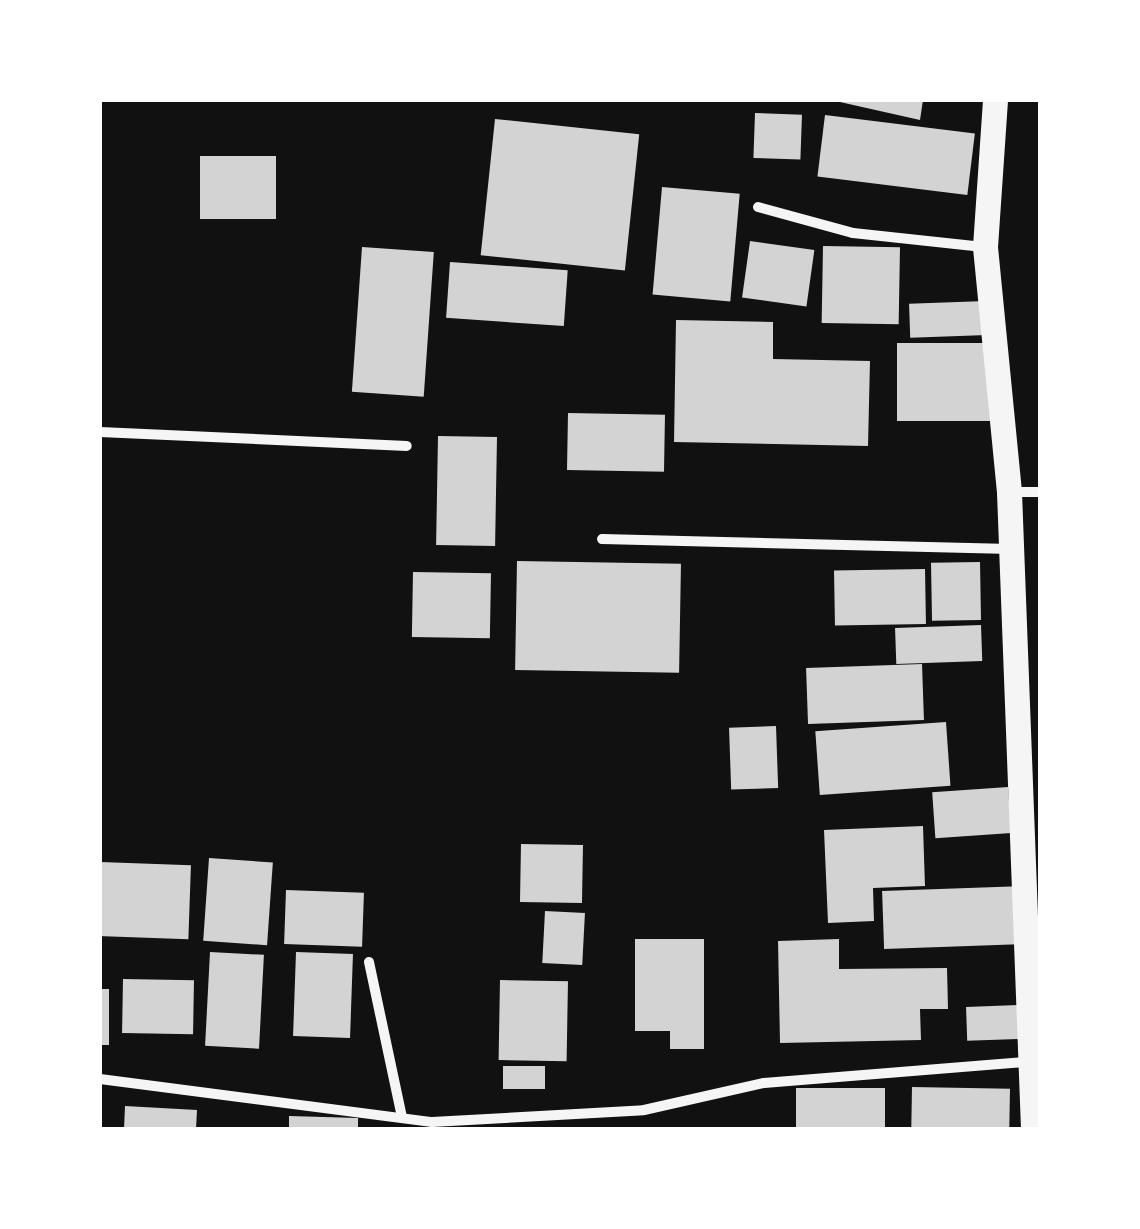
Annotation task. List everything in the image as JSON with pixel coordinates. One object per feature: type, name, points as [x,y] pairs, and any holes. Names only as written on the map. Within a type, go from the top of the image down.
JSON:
[{"type":"main road","points":[[995,100],[985,248],[1009,492],[1036,1022],[1033,1129]]},
{"type":"street","points":[[758,207],[854,233],[985,248]]},
{"type":"street","points":[[100,432],[406,446]]},
{"type":"street","points":[[1009,492],[1040,492]]},
{"type":"street","points":[[602,538],[1012,549]]},
{"type":"street","points":[[369,962],[402,1117]]},
{"type":"street","points":[[100,1079],[402,1117],[644,1110],[764,1083],[1034,1061]]},
{"type":"building","points":[[831,100],[923,100],[920,120]]},
{"type":"building","points":[[755,113],[802,115],[800,160],[753,158]]},
{"type":"building","points":[[825,115],[975,133],[967,195],[817,177]]},
{"type":"building","points":[[495,119],[639,134],[625,270],[481,255]]},
{"type":"building","points":[[200,156],[276,156],[276,219],[200,219]]},
{"type":"building","points":[[662,187],[740,194],[730,301],[653,295]]},
{"type":"building","points":[[750,241],[814,250],[806,306],[742,297]]},
{"type":"building","points":[[823,246],[900,247],[899,324],[822,323]]},
{"type":"building","points":[[362,247],[434,252],[424,397],[352,392]]},
{"type":"building","points":[[450,262],[568,270],[564,326],[446,318]]},
{"type":"building","points":[[986,301],[987,335],[910,338],[909,304]]},
{"type":"building","points":[[676,320],[773,322],[773,359],[870,361],[868,446],[674,442]]},
{"type":"building","points":[[897,343],[990,343],[990,421],[897,421]]},
{"type":"building","points":[[568,413],[665,415],[664,472],[567,470]]},
{"type":"building","points":[[438,436],[497,437],[495,546],[436,545]]},
{"type":"building","points":[[517,561],[681,564],[679,673],[515,670]]},
{"type":"building","points":[[980,562],[981,620],[932,621],[931,563]]},
{"type":"building","points":[[925,569],[926,624],[835,626],[834,571]]},
{"type":"building","points":[[413,572],[491,573],[490,638],[412,637]]},
{"type":"building","points":[[981,625],[982,661],[896,664],[895,628]]},
{"type":"building","points":[[922,664],[924,720],[808,724],[806,668]]},
{"type":"building","points":[[946,722],[950,786],[820,795],[815,731]]},
{"type":"building","points":[[776,726],[778,788],[731,790],[729,728]]},
{"type":"building","points":[[1008,787],[1011,833],[935,838],[932,792]]},
{"type":"building","points":[[923,826],[925,886],[873,888],[874,921],[828,923],[824,830]]},
{"type":"building","points":[[521,844],[583,845],[582,903],[520,902]]},
{"type":"building","points":[[209,858],[273,862],[267,945],[203,941]]},
{"type":"building","points":[[100,862],[191,865],[188,939],[100,936]]},
{"type":"building","points":[[1023,886],[1025,944],[884,949],[882,891]]},
{"type":"building","points":[[286,890],[364,893],[362,947],[284,944]]},
{"type":"building","points":[[545,911],[585,913],[582,965],[542,963]]},
{"type":"building","points":[[635,939],[704,939],[704,1049],[670,1049],[670,1031],[635,1031]]},
{"type":"building","points":[[839,939],[839,969],[947,968],[948,1009],[920,1009],[921,1040],[780,1043],[778,941]]},
{"type":"building","points":[[210,952],[264,955],[259,1049],[205,1046]]},
{"type":"building","points":[[296,952],[353,954],[350,1038],[293,1036]]},
{"type":"building","points":[[123,979],[194,980],[193,1034],[122,1033]]},
{"type":"building","points":[[500,980],[568,981],[567,1061],[499,1060]]},
{"type":"building","points":[[100,989],[109,989],[109,1045],[100,1045]]},
{"type":"building","points":[[1020,1005],[1021,1039],[967,1041],[966,1007]]},
{"type":"building","points":[[503,1066],[545,1066],[545,1089],[503,1089]]},
{"type":"building","points":[[912,1087],[1010,1089],[1009,1129],[911,1129]]},
{"type":"building","points":[[796,1088],[885,1088],[885,1129],[796,1129]]},
{"type":"building","points":[[125,1106],[197,1110],[196,1129],[124,1129]]},
{"type":"building","points":[[289,1116],[358,1118],[358,1129],[289,1129]]}]
